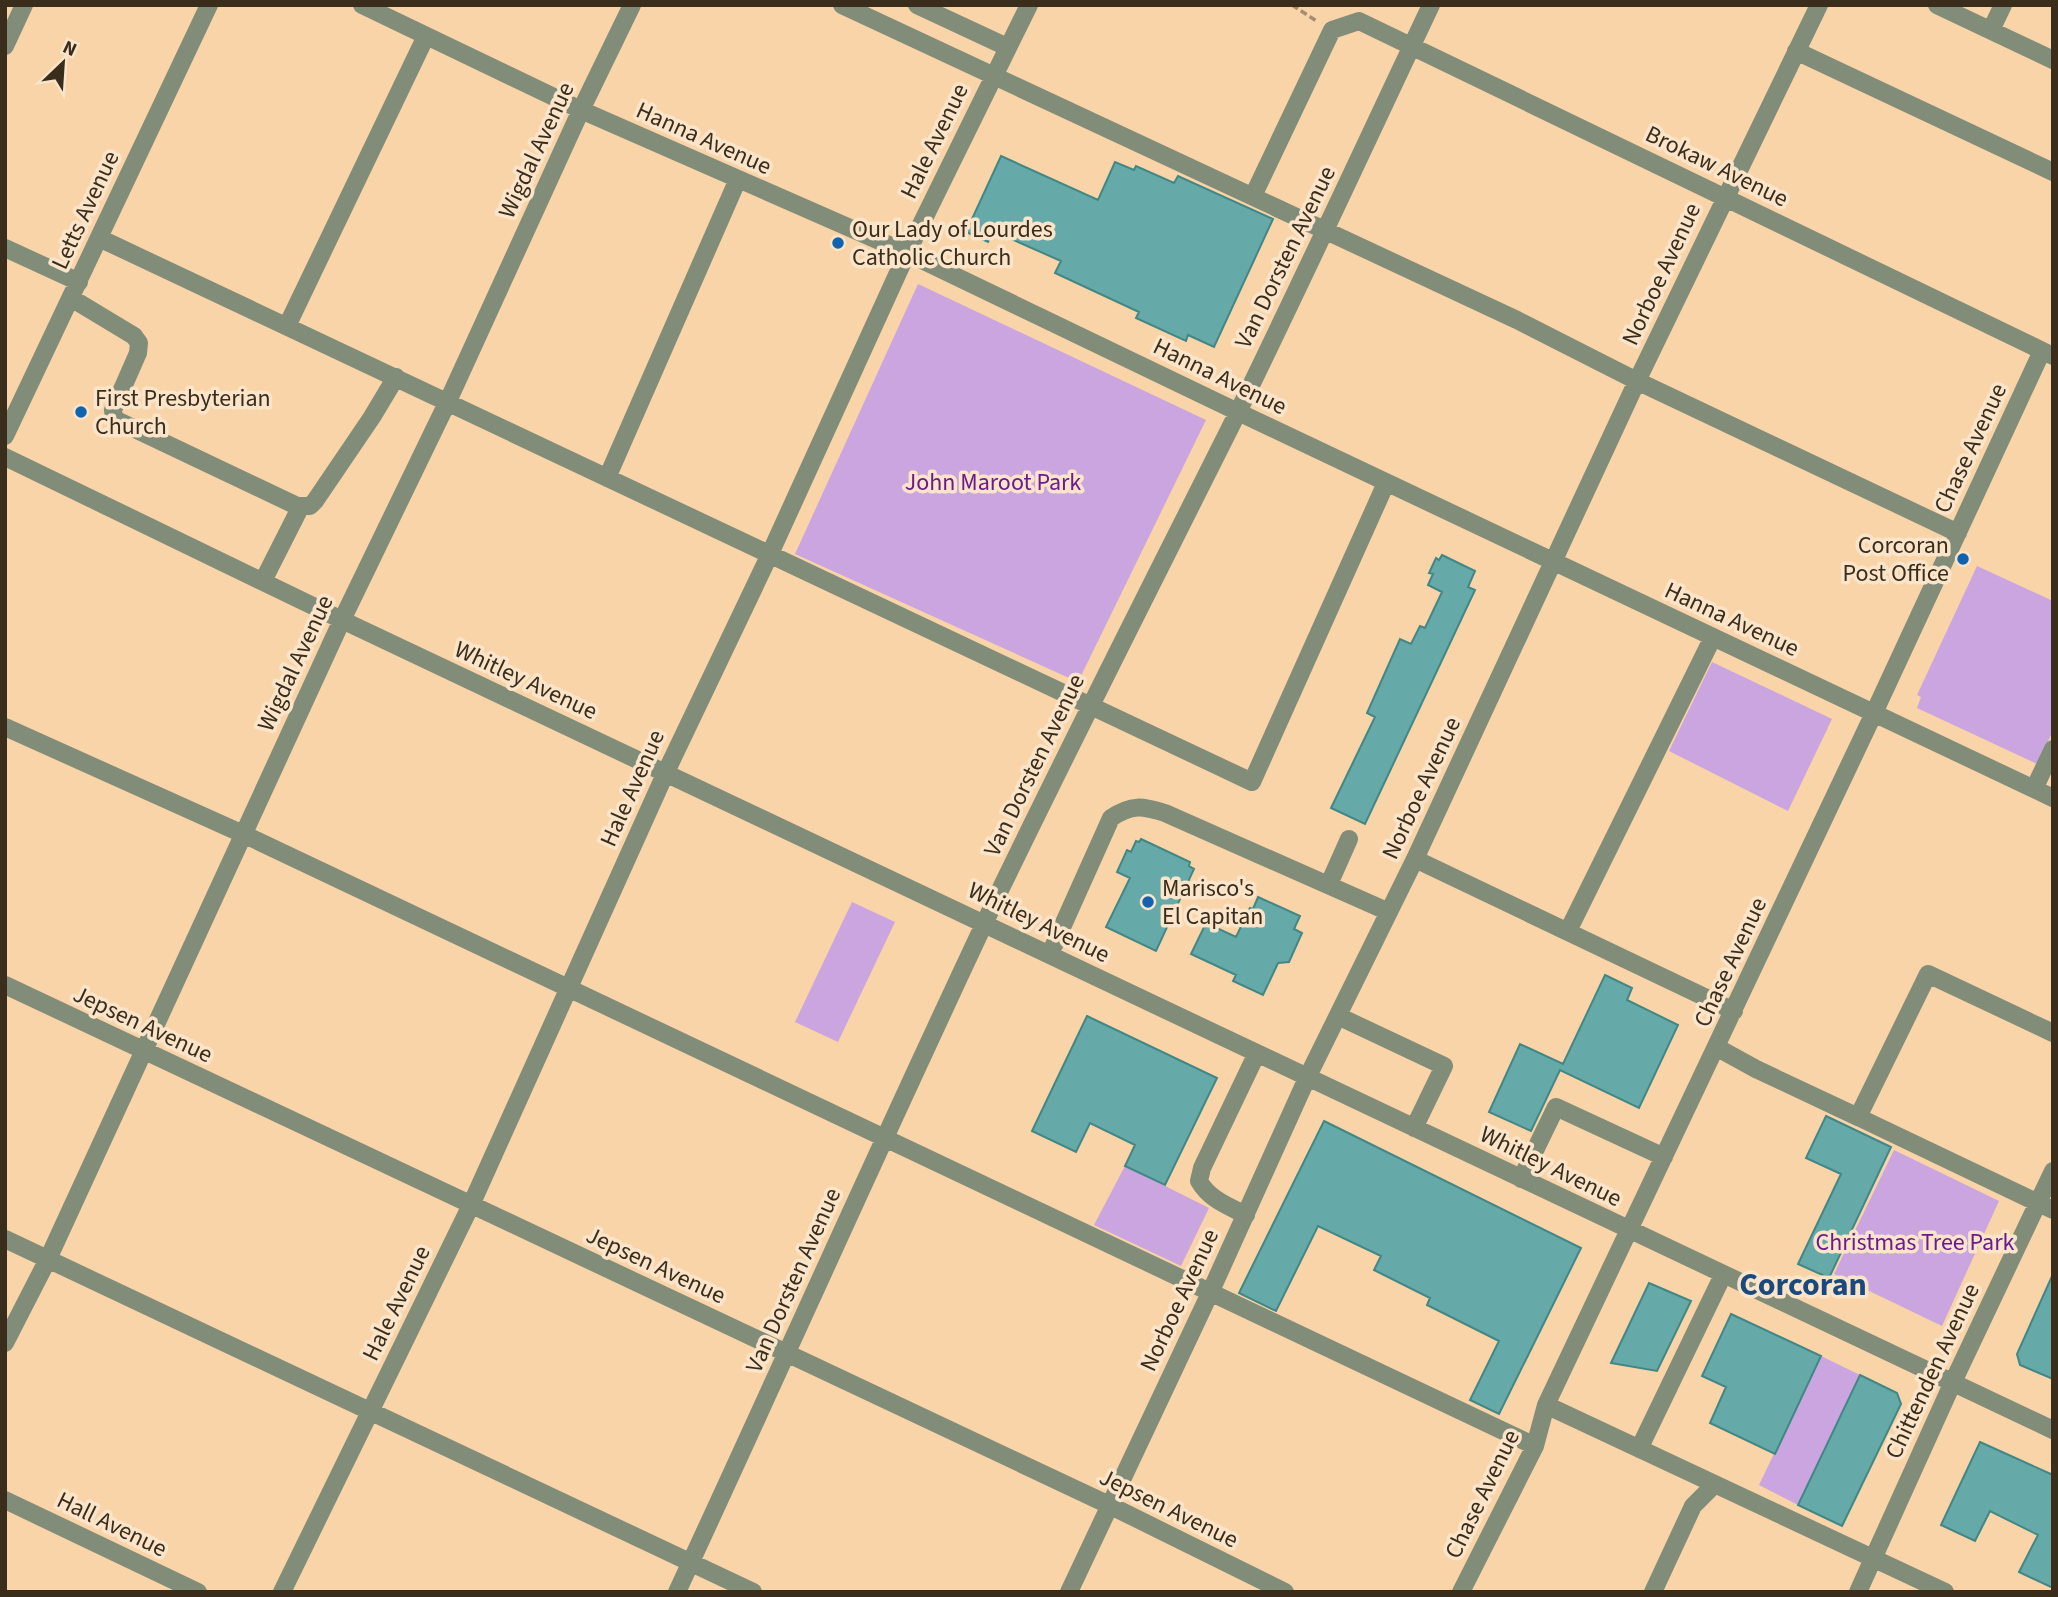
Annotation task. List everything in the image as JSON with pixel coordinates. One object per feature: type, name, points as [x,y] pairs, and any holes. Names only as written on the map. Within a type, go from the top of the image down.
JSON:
[{"type":"street","points":[[5,46],[24,5]]},
{"type":"street","name":"Letts Avenue","points":[[5,436],[209,5]]},
{"type":"street","name":"Hanna Avenue","points":[[362,5],[581,110],[907,253],[2053,798]]},
{"type":"street","name":"Wigdal Avenue","points":[[5,1343],[48,1259],[342,620],[448,401],[632,5]]},
{"type":"street","points":[[842,5],[1517,320],[1637,381],[1958,533]]},
{"type":"street","points":[[917,5],[1007,47]]},
{"type":"street","name":"Hale Avenue","points":[[282,1592],[471,1205],[666,772],[769,556],[907,253],[1029,5]]},
{"type":"street","name":"Van Dorsten Avenue","points":[[677,1592],[884,1137],[985,923],[1089,706],[1326,231],[1431,5]]},
{"type":"street","name":"Norboe Avenue","points":[[1069,1592],[1210,1293],[1308,1076],[1415,859],[1637,381],[1819,5]]},
{"type":"street","points":[[1937,5],[2053,60]]},
{"type":"street","points":[[1991,30],[2003,5]]},
{"type":"street","name":"Brokaw Avenue","points":[[1332,30],[1359,21],[2047,354]]},
{"type":"street","points":[[1253,196],[1332,30]]},
{"type":"street","points":[[287,326],[426,36]]},
{"type":"street","points":[[1796,51],[2053,172]]},
{"type":"street","points":[[607,478],[738,179]]},
{"type":"street","points":[[99,238],[1252,782],[1386,482]]},
{"type":"street","points":[[5,248],[75,290],[134,336],[139,343],[138,353],[113,410],[114,419],[301,506],[310,506],[316,501],[396,377]]},
{"type":"street","name":"Chase Avenue","points":[[1461,1592],[1535,1446],[1546,1405],[1958,533],[2047,354]]},
{"type":"street","name":"Whitley Avenue","points":[[5,457],[342,620],[2053,1430]]},
{"type":"street","points":[[263,581],[301,506]]},
{"type":"street","points":[[1569,931],[1713,637]]},
{"type":"street","points":[[5,727],[243,834],[569,987],[1535,1446]]},
{"type":"street","points":[[2034,789],[2053,749]]},
{"type":"street","points":[[1050,954],[1111,817],[1125,808],[1143,807],[1165,813],[1389,912]]},
{"type":"street","points":[[1329,884],[1349,839]]},
{"type":"street","points":[[1415,859],[1734,1011]]},
{"type":"street","points":[[1858,1117],[1928,974],[2053,1032]]},
{"type":"street","name":"Jepsen Avenue","points":[[5,985],[1109,1505],[1285,1592]]},
{"type":"street","points":[[1338,1016],[1444,1066],[1414,1128]]},
{"type":"street","points":[[1716,1047],[1756,1069],[2045,1207]]},
{"type":"street","points":[[1246,1215],[1214,1199],[1199,1181],[1202,1168],[1257,1053]]},
{"type":"street","points":[[1521,1179],[1556,1107],[1664,1157]]},
{"type":"street","name":"Chittenden Avenue","points":[[1858,1592],[1953,1382],[2045,1207],[2053,1171]]},
{"type":"street","points":[[5,1239],[753,1592]]},
{"type":"street","points":[[1639,1449],[1723,1275]]},
{"type":"street","points":[[1546,1405],[1945,1592]]},
{"type":"street","points":[[1653,1592],[1693,1506],[1714,1485]]},
{"type":"street","name":"Hall Avenue","points":[[5,1500],[198,1592]]},
{"type":"path","points":[[1292,5],[1332,30]]},
{"type":"green space","name":"John Maroot Park","points":[[918,284],[1206,420],[1078,682],[795,554]]},
{"type":"green space","points":[[1977,566],[2053,601],[2053,731],[2037,764],[1917,708],[1921,697],[1917,695]]},
{"type":"green space","points":[[1712,662],[1832,719],[1788,811],[1669,751]]},
{"type":"green space","points":[[852,902],[895,922],[838,1042],[795,1022]]},
{"type":"green space","name":"Christmas Tree Park","points":[[1894,1150],[1999,1201],[1942,1326],[1834,1274]]},
{"type":"green space","points":[[1125,1166],[1209,1208],[1181,1266],[1094,1225]]},
{"type":"green space","points":[[1821,1356],[1860,1375],[1798,1505],[1759,1485]]},
{"type":"building","points":[[1001,156],[1098,200],[1115,162],[1134,170],[1136,166],[1174,183],[1178,176],[1273,219],[1214,347],[1188,335],[1186,341],[1136,318],[1139,312],[1055,273],[1061,261],[993,231],[988,242],[966,232]]},
{"type":"building","points":[[1442,555],[1475,571],[1468,587],[1475,590],[1365,824],[1331,808],[1375,717],[1367,713],[1400,639],[1411,644],[1420,626],[1425,628],[1442,592],[1428,585],[1433,574],[1429,573],[1436,558],[1439,560]]},
{"type":"building","name":"Marisco's El Capitan","points":[[1141,839],[1190,862],[1189,866],[1194,869],[1156,951],[1106,927],[1130,878],[1117,872],[1127,850],[1131,852],[1136,841]]},
{"type":"building","points":[[1258,897],[1300,916],[1294,929],[1302,933],[1289,962],[1278,963],[1263,995],[1233,981],[1236,975],[1191,954],[1206,923],[1236,937]]},
{"type":"building","points":[[1605,975],[1632,988],[1627,1000],[1678,1025],[1639,1108],[1560,1070],[1531,1131],[1489,1112],[1520,1044],[1563,1064]]},
{"type":"building","points":[[1087,1016],[1217,1078],[1165,1185],[1125,1166],[1135,1145],[1090,1123],[1076,1152],[1032,1131]]},
{"type":"building","points":[[1826,1116],[1891,1147],[1829,1278],[1798,1264],[1841,1174],[1806,1158]]},
{"type":"building","points":[[1324,1121],[1581,1248],[1499,1414],[1470,1400],[1499,1341],[1427,1305],[1430,1298],[1374,1270],[1381,1256],[1318,1226],[1276,1311],[1239,1293]]},
{"type":"building","points":[[2053,1274],[2053,1379],[2020,1365],[2017,1354]]},
{"type":"building","points":[[1649,1283],[1691,1301],[1657,1371],[1611,1363]]},
{"type":"building","points":[[1731,1314],[1821,1356],[1775,1454],[1710,1423],[1726,1387],[1702,1376]]},
{"type":"building","points":[[1860,1375],[1897,1393],[1901,1404],[1842,1526],[1798,1505]]},
{"type":"building","points":[[1980,1442],[2053,1475],[2053,1588],[2019,1572],[2038,1535],[1990,1511],[1975,1541],[1941,1525]]},
{"type":"place","name":"Our Lady of Lourdes Catholic Church","points":[[838,243]]},
{"type":"place","name":"First Presbyterian Church","points":[[81,412]]},
{"type":"place","name":"Corcoran Post Office","points":[[1963,559]]},
{"type":"place","name":"Marisco's El Capitan","points":[[1148,902]]},
{"type":"district","name":"Corcoran","points":[[1803,1284]]}]
